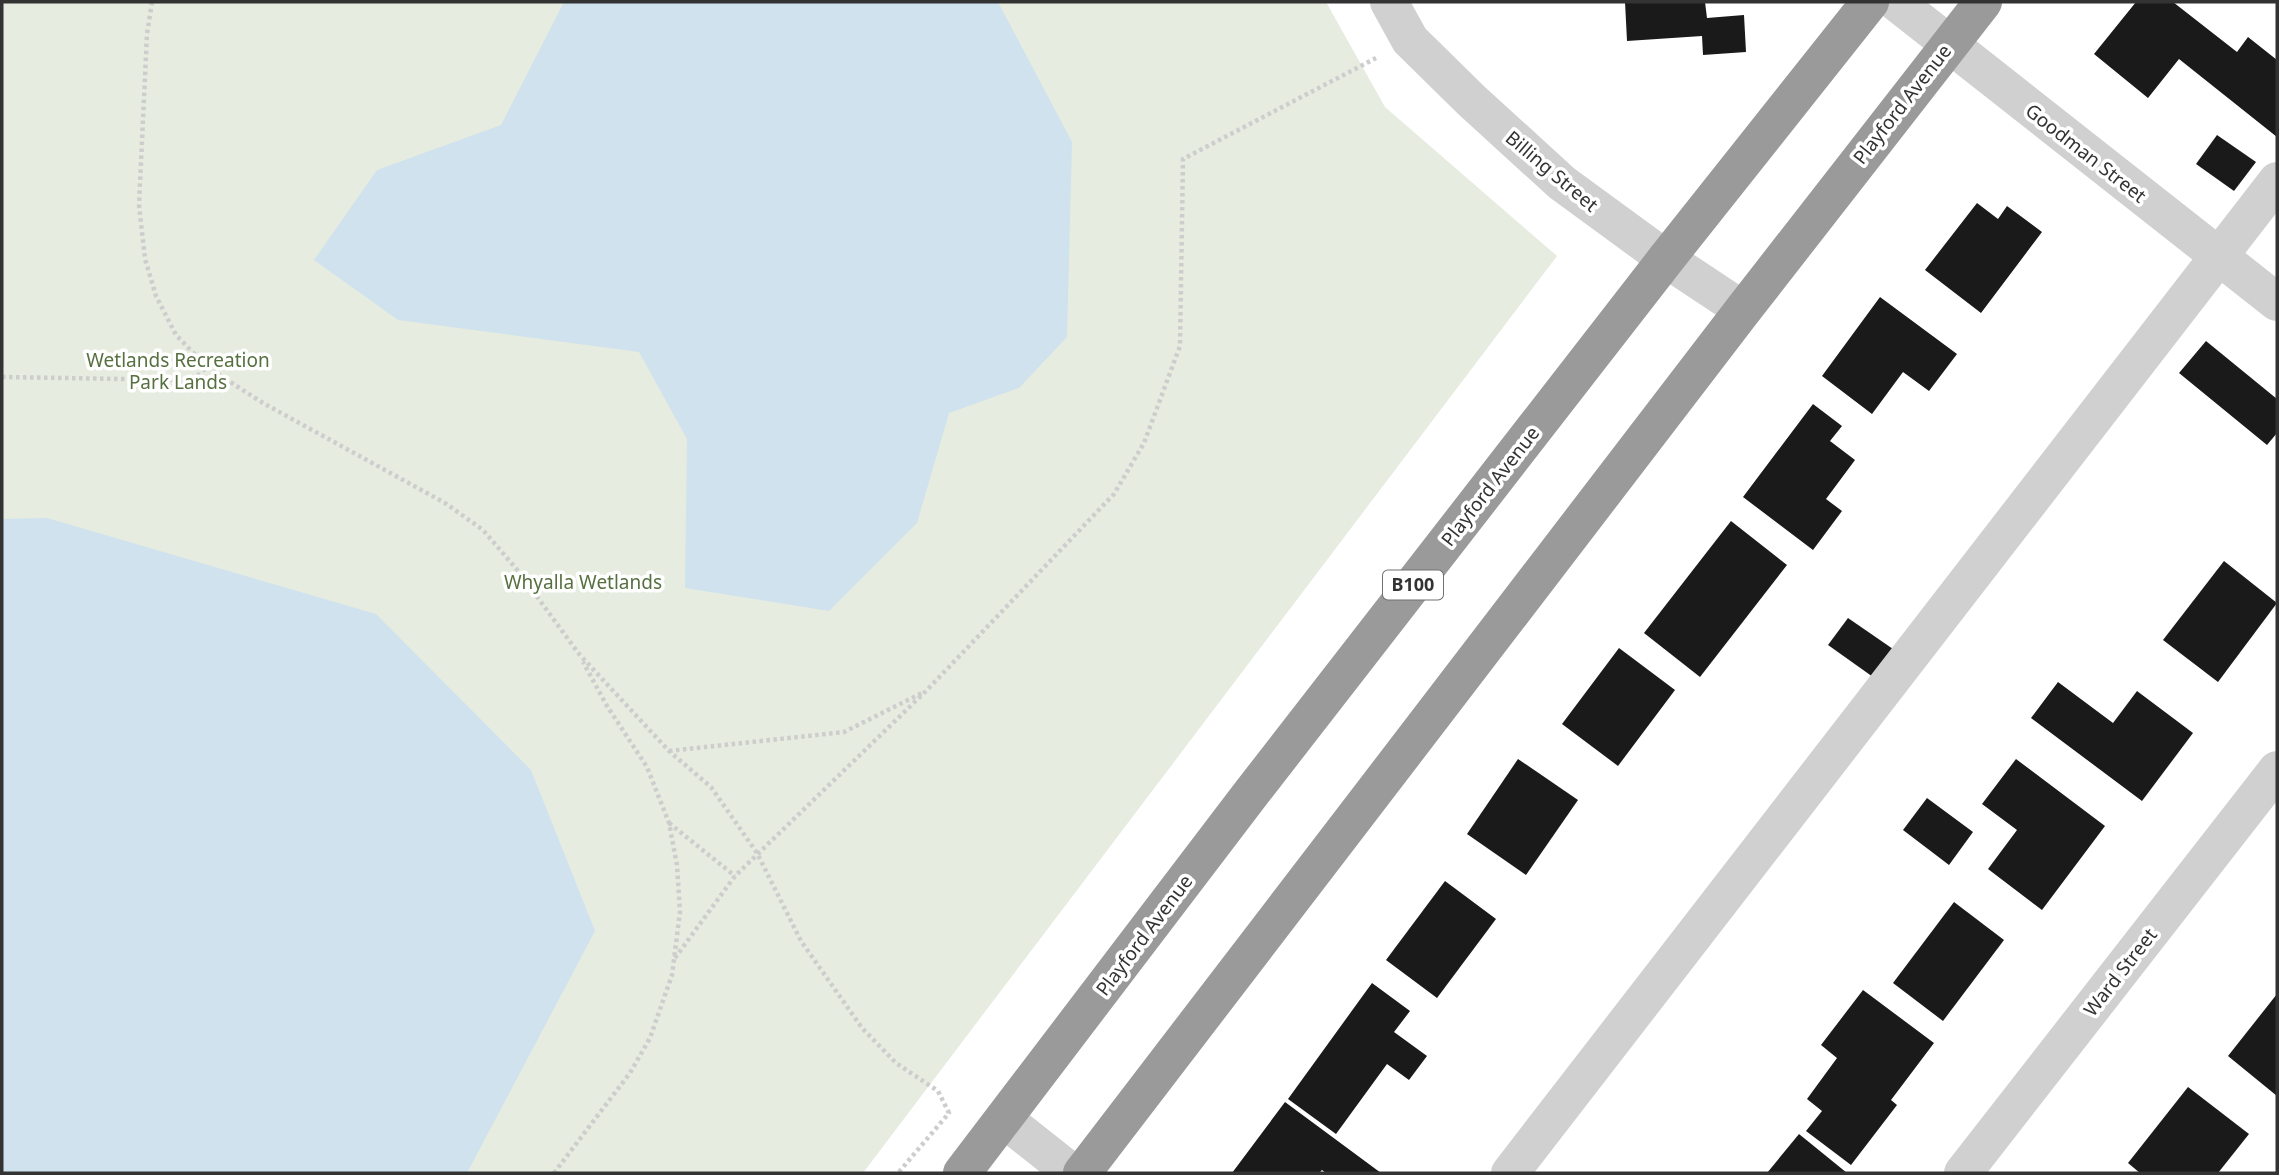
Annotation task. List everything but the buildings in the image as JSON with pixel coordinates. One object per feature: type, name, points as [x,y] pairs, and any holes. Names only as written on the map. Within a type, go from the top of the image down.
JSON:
[{"type":"highway","name":"Playford Avenue","points":[[962,1173],[1249,796],[1666,259],[1870,2]]},
{"type":"highway","name":"Playford Avenue","points":[[1082,1173],[1743,310],[1983,2]]},
{"type":"street","name":"Billing Street","points":[[1389,2],[1410,40],[1562,183],[1666,259],[1743,310]]},
{"type":"street","name":"Goodman Street","points":[[1896,2],[2277,302]]},
{"type":"street","points":[[1510,1173],[2277,181]]},
{"type":"street","name":"Ward Street","points":[[1963,1173],[2277,770]]},
{"type":"street","points":[[1004,1119],[1072,1173]]},
{"type":"path","points":[[152,2],[147,34],[139,205],[145,258],[156,296],[176,335],[207,367],[263,403],[445,503],[483,530],[519,572],[579,654],[669,751],[711,787],[757,853],[801,941],[862,1028],[896,1063],[938,1091],[949,1113],[898,1173]]},
{"type":"path","points":[[675,958],[735,876],[926,691],[1114,494],[1144,443],[1181,346],[1183,159],[1410,40]]},
{"type":"path","points":[[2,377],[183,380],[197,376],[207,367]]},
{"type":"path","points":[[554,1173],[630,1073],[650,1038],[664,1003],[675,958],[680,912],[677,864],[668,823],[647,767],[607,706],[579,654]]},
{"type":"path","points":[[669,751],[844,732],[926,691]]},
{"type":"path","points":[[668,823],[735,876]]},
{"type":"green space","name":"Whyalla Wetlands","points":[[2,2],[1326,2],[1385,107],[1557,256],[863,1173],[2,1173]]},
{"type":"water","points":[[564,2],[998,2],[1072,142],[1067,337],[1019,388],[949,413],[917,523],[829,611],[685,588],[687,439],[639,352],[398,320],[314,260],[377,170],[501,125]]},
{"type":"water","points":[[47,518],[376,614],[531,770],[595,931],[467,1173],[2,1173],[2,519]]},
{"type":"park label","name":"Wetlands Recreation Park Lands","points":[[178,371]]}]
